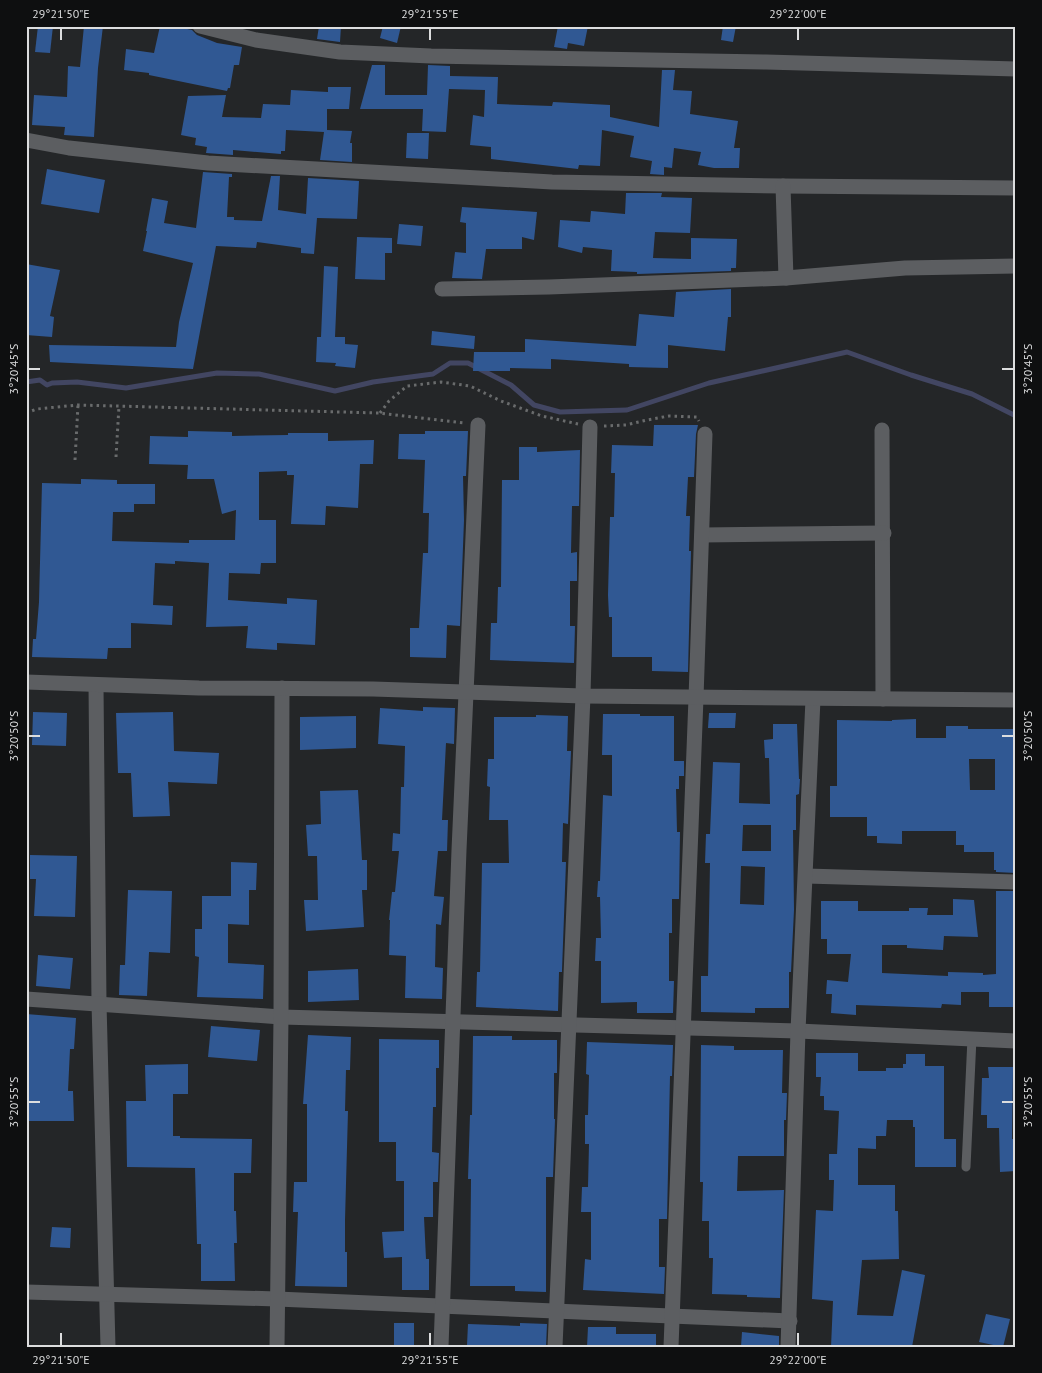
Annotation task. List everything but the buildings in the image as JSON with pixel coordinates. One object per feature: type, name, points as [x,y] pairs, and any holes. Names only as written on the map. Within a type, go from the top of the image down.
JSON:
[{"type":"street","points":[[200,26],[256,40],[349,52],[441,56],[1016,69]]},
{"type":"street","points":[[26,140],[69,148],[208,163],[552,182],[1016,188]]},
{"type":"street","points":[[783,186],[786,278]]},
{"type":"street","points":[[442,289],[786,278],[905,268],[1016,266]]},
{"type":"street","points":[[441,1347],[452,1021],[478,425]]},
{"type":"street","points":[[555,1347],[583,696],[590,427]]},
{"type":"street","points":[[882,430],[884,532],[883,699]]},
{"type":"street","points":[[670,1347],[705,434]]},
{"type":"street","points":[[702,535],[884,532]]},
{"type":"street","points":[[26,682],[199,688],[282,688],[583,696],[1016,700]]},
{"type":"street","points":[[96,685],[99,1003],[108,1347]]},
{"type":"street","points":[[277,1347],[282,688]]},
{"type":"street","points":[[788,1347],[798,1031],[813,699]]},
{"type":"street","points":[[806,876],[1016,882]]},
{"type":"street","points":[[26,999],[281,1017],[798,1031],[1016,1041]]},
{"type":"street","points":[[26,1292],[277,1299],[790,1320]]},
{"type":"lane","points":[[966,1167],[972,1038]]},
{"type":"path","points":[[379,413],[389,401],[407,386],[441,382],[470,386],[501,401],[542,416],[590,427],[626,425],[669,416],[697,417],[705,434]]},
{"type":"path","points":[[75,460],[78,405]]},
{"type":"path","points":[[26,413],[37,409],[78,405],[119,406],[379,413],[478,425]]},
{"type":"path","points":[[116,457],[119,406]]},
{"type":"waterway","points":[[26,382],[40,380],[47,385],[77,382],[126,388],[217,373],[259,374],[335,391],[373,382],[433,374],[450,363],[468,363],[511,385],[534,405],[560,412],[627,410],[709,383],[847,352],[972,394],[1016,416]]}]
